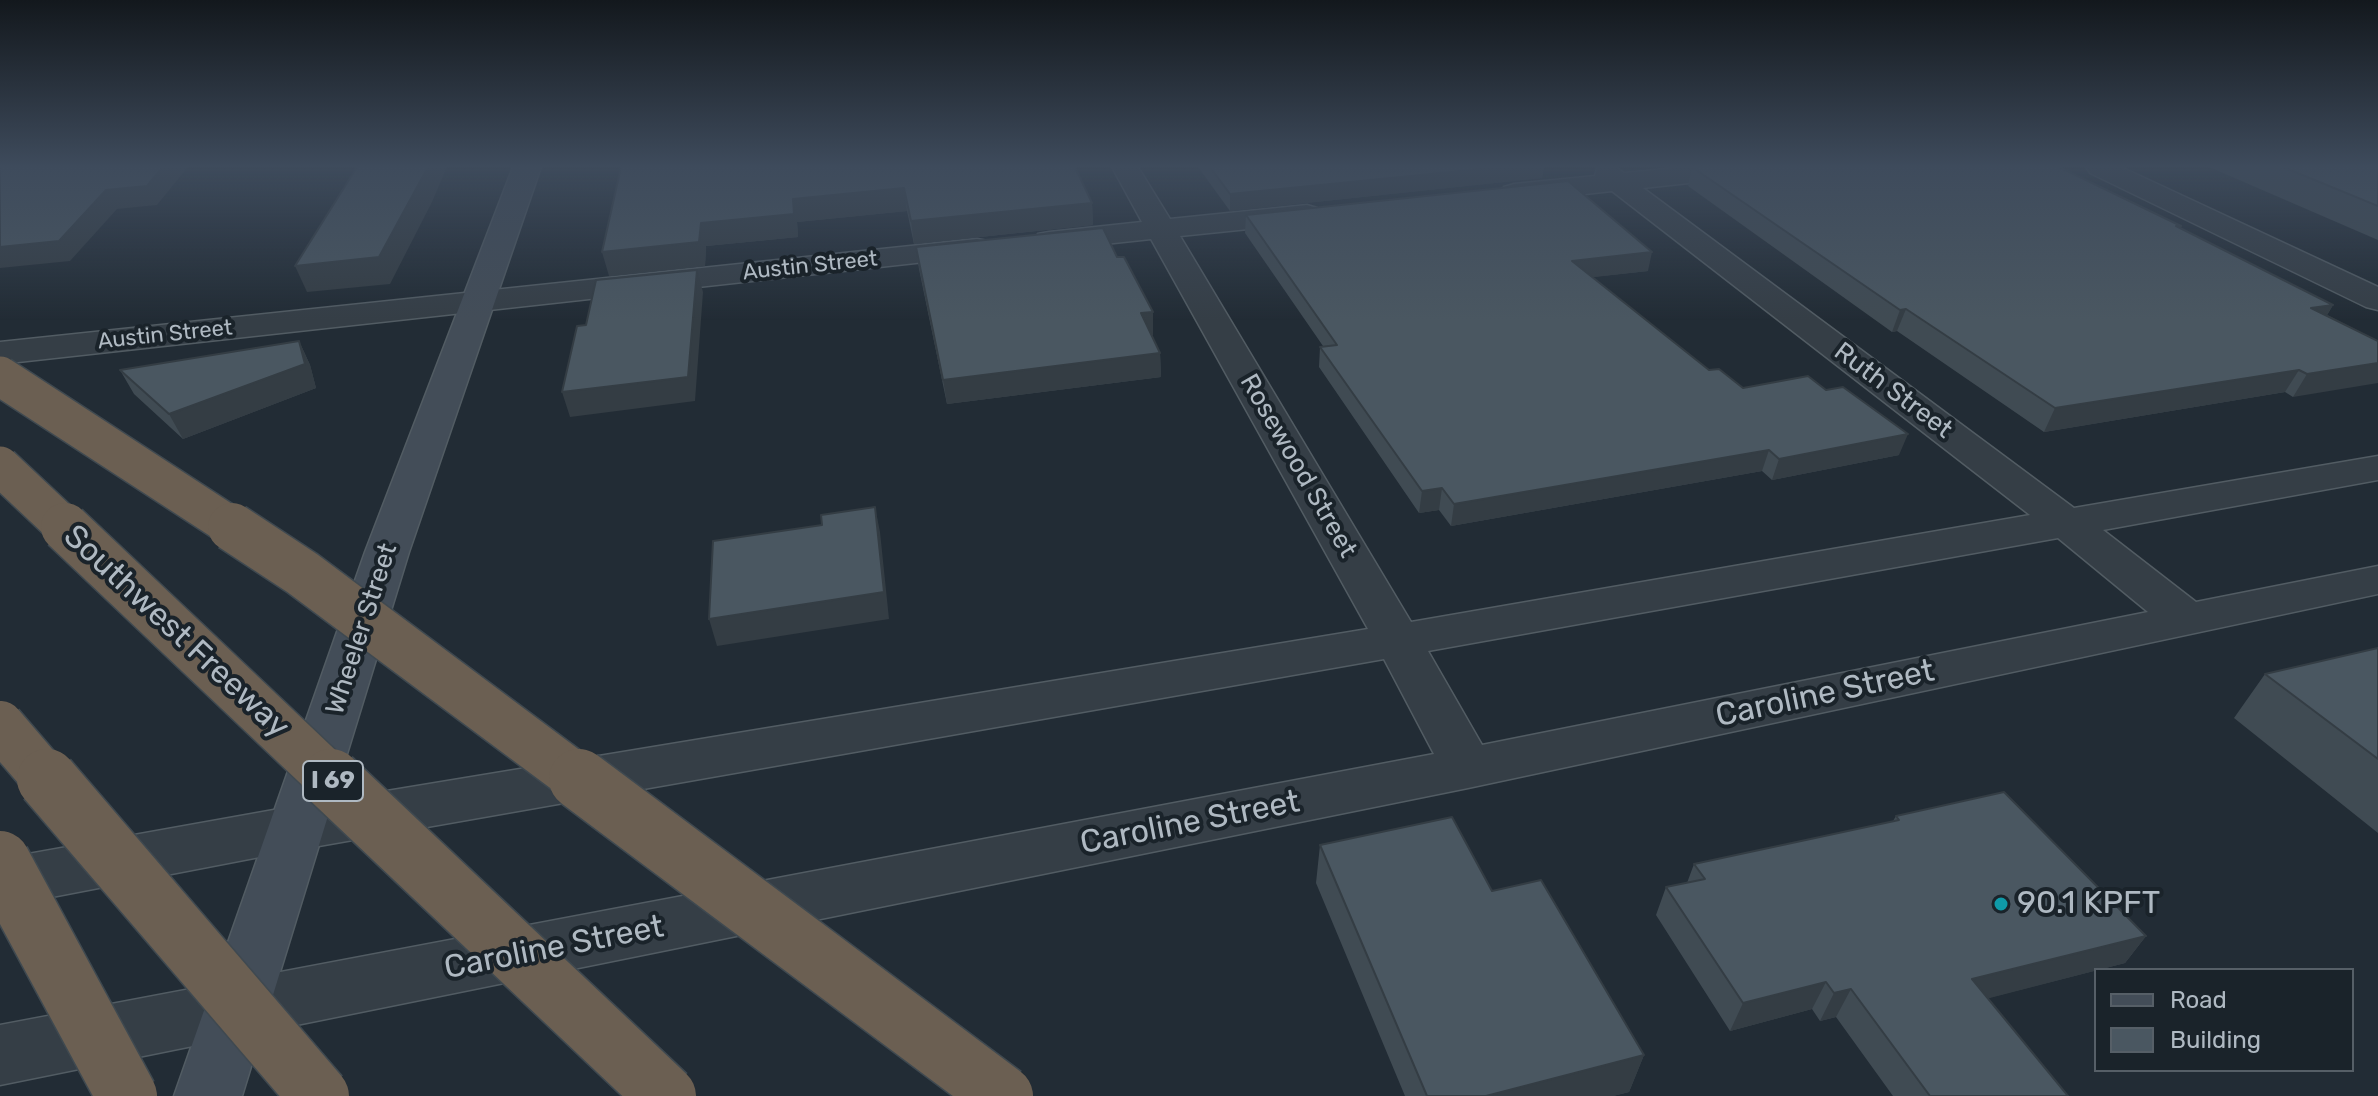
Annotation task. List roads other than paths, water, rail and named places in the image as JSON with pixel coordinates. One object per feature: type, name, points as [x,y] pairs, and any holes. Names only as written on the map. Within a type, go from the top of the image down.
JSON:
[{"type":"highway","points":[[0,376],[302,573],[1003,1096]]},
{"type":"highway","name":"Southwest Freeway","points":[[0,466],[666,1096]]},
{"type":"highway","points":[[0,725],[319,1096]]},
{"type":"highway","points":[[0,861],[127,1096]]},
{"type":"main road","name":"Wheeler Street","points":[[208,1096],[387,552],[508,218]]},
{"type":"street","name":"Rosewood Street","points":[[1156,218],[1468,768]]},
{"type":"street","name":"Austin Street","points":[[0,353],[1266,218]]},
{"type":"street","name":"Ruth Street","points":[[1665,218],[2067,523],[2186,618]]},
{"type":"street","points":[[2207,218],[2378,300]]},
{"type":"street","points":[[0,883],[296,828],[1398,640],[2378,468]]},
{"type":"street","name":"Caroline Street","points":[[0,1055],[1468,768],[2378,580]]},
{"type":"place","name":"90.1 KPFT","points":[[2001,904]]}]
